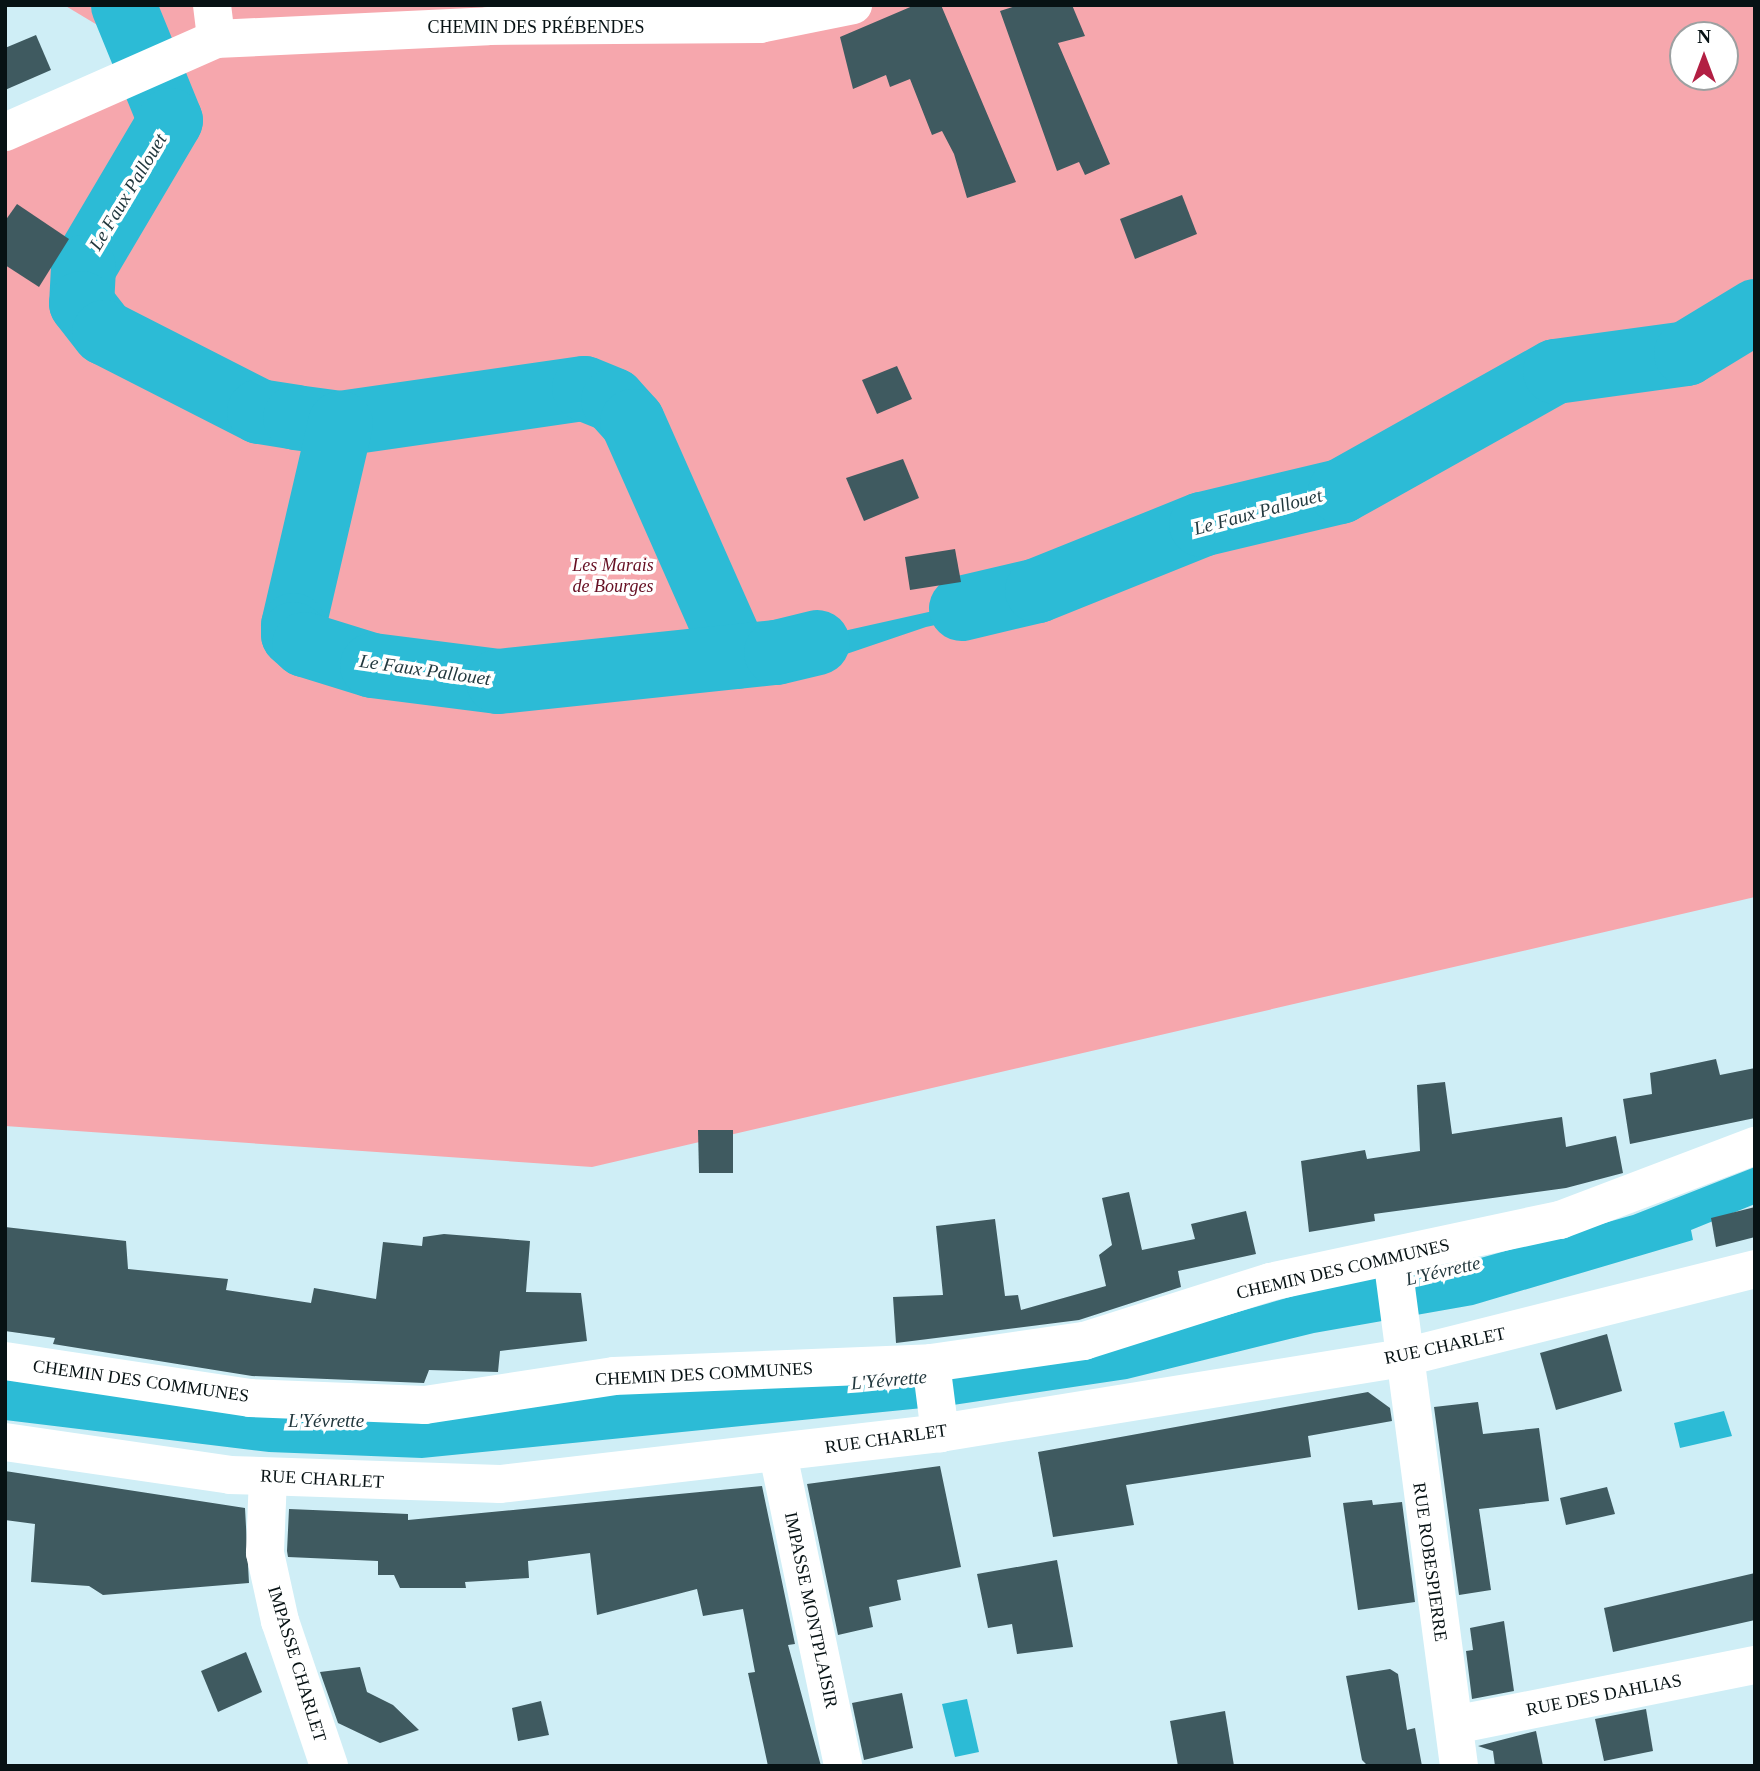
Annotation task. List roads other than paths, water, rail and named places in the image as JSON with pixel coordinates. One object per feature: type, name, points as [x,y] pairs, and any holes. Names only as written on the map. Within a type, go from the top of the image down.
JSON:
[{"type":"street","name":"CHEMIN DES PRÉBENDES","points":[[5,132],[179,56],[214,22],[488,26],[760,24],[853,5]]},
{"type":"street","name":"CHEMIN DES COMMUNES","points":[[5,1361],[250,1398],[425,1405],[614,1376],[932,1367],[1084,1341],[1270,1282],[1392,1263],[1560,1220],[1755,1146]]},
{"type":"street","name":"RUE ROBESPIERRE","points":[[1392,1263],[1400,1343],[1459,1766]]},
{"type":"street","name":"RUE CHARLET","points":[[5,1442],[268,1477],[500,1484],[778,1454],[1400,1343],[1755,1269]]},
{"type":"street","points":[[932,1367],[939,1425]]},
{"type":"street","name":"IMPASSE MONTPLAISIR","points":[[778,1454],[844,1766]]},
{"type":"street","name":"IMPASSE CHARLET","points":[[268,1477],[265,1553],[281,1621],[329,1766]]},
{"type":"street","name":"RUE DES DAHLIAS","points":[[1454,1725],[1755,1665]]},
{"type":"water","points":[[94,5],[143,5],[174,56],[140,72],[121,24]]},
{"type":"water","points":[[1755,312],[1755,340],[1733,360],[1703,372],[1560,390],[1363,503],[1137,564],[1076,595],[926,627],[811,666],[503,691],[392,681],[286,651],[276,641],[330,447],[81,354],[96,331],[252,411],[340,426],[290,639],[369,667],[484,683],[723,658],[1067,581],[1199,524],[1360,486],[1541,374],[1699,351]]},
{"type":"water","name":"L'Yévrette","points":[[1755,1167],[1755,1204],[1691,1230],[1693,1240],[1473,1305],[1314,1333],[1127,1379],[953,1405],[422,1458],[269,1452],[5,1420],[5,1379],[248,1415],[1085,1356],[1328,1286],[1459,1264],[1633,1215]]},
{"type":"water","points":[[1724,1411],[1732,1436],[1680,1448],[1674,1423]]},
{"type":"water","points":[[967,1699],[979,1752],[955,1757],[942,1704]]},
{"type":"waterway","name":"Le Faux Pallouet","points":[[123,5],[170,120],[83,267],[81,303],[104,332],[259,411],[295,417],[340,423],[584,388],[613,400],[632,421],[736,656]]},
{"type":"waterway","name":"Le Faux Pallouet","points":[[961,608],[1037,590],[1201,524],[1340,491],[1555,371],[1686,353],[1755,311]]},
{"type":"waterway","name":"Le Faux Pallouet","points":[[340,423],[293,625],[293,634],[304,644],[372,665],[498,681],[776,652],[817,642]]},
{"type":"park label","name":"Les Marais de Bourges","points":[[613,576]]}]
